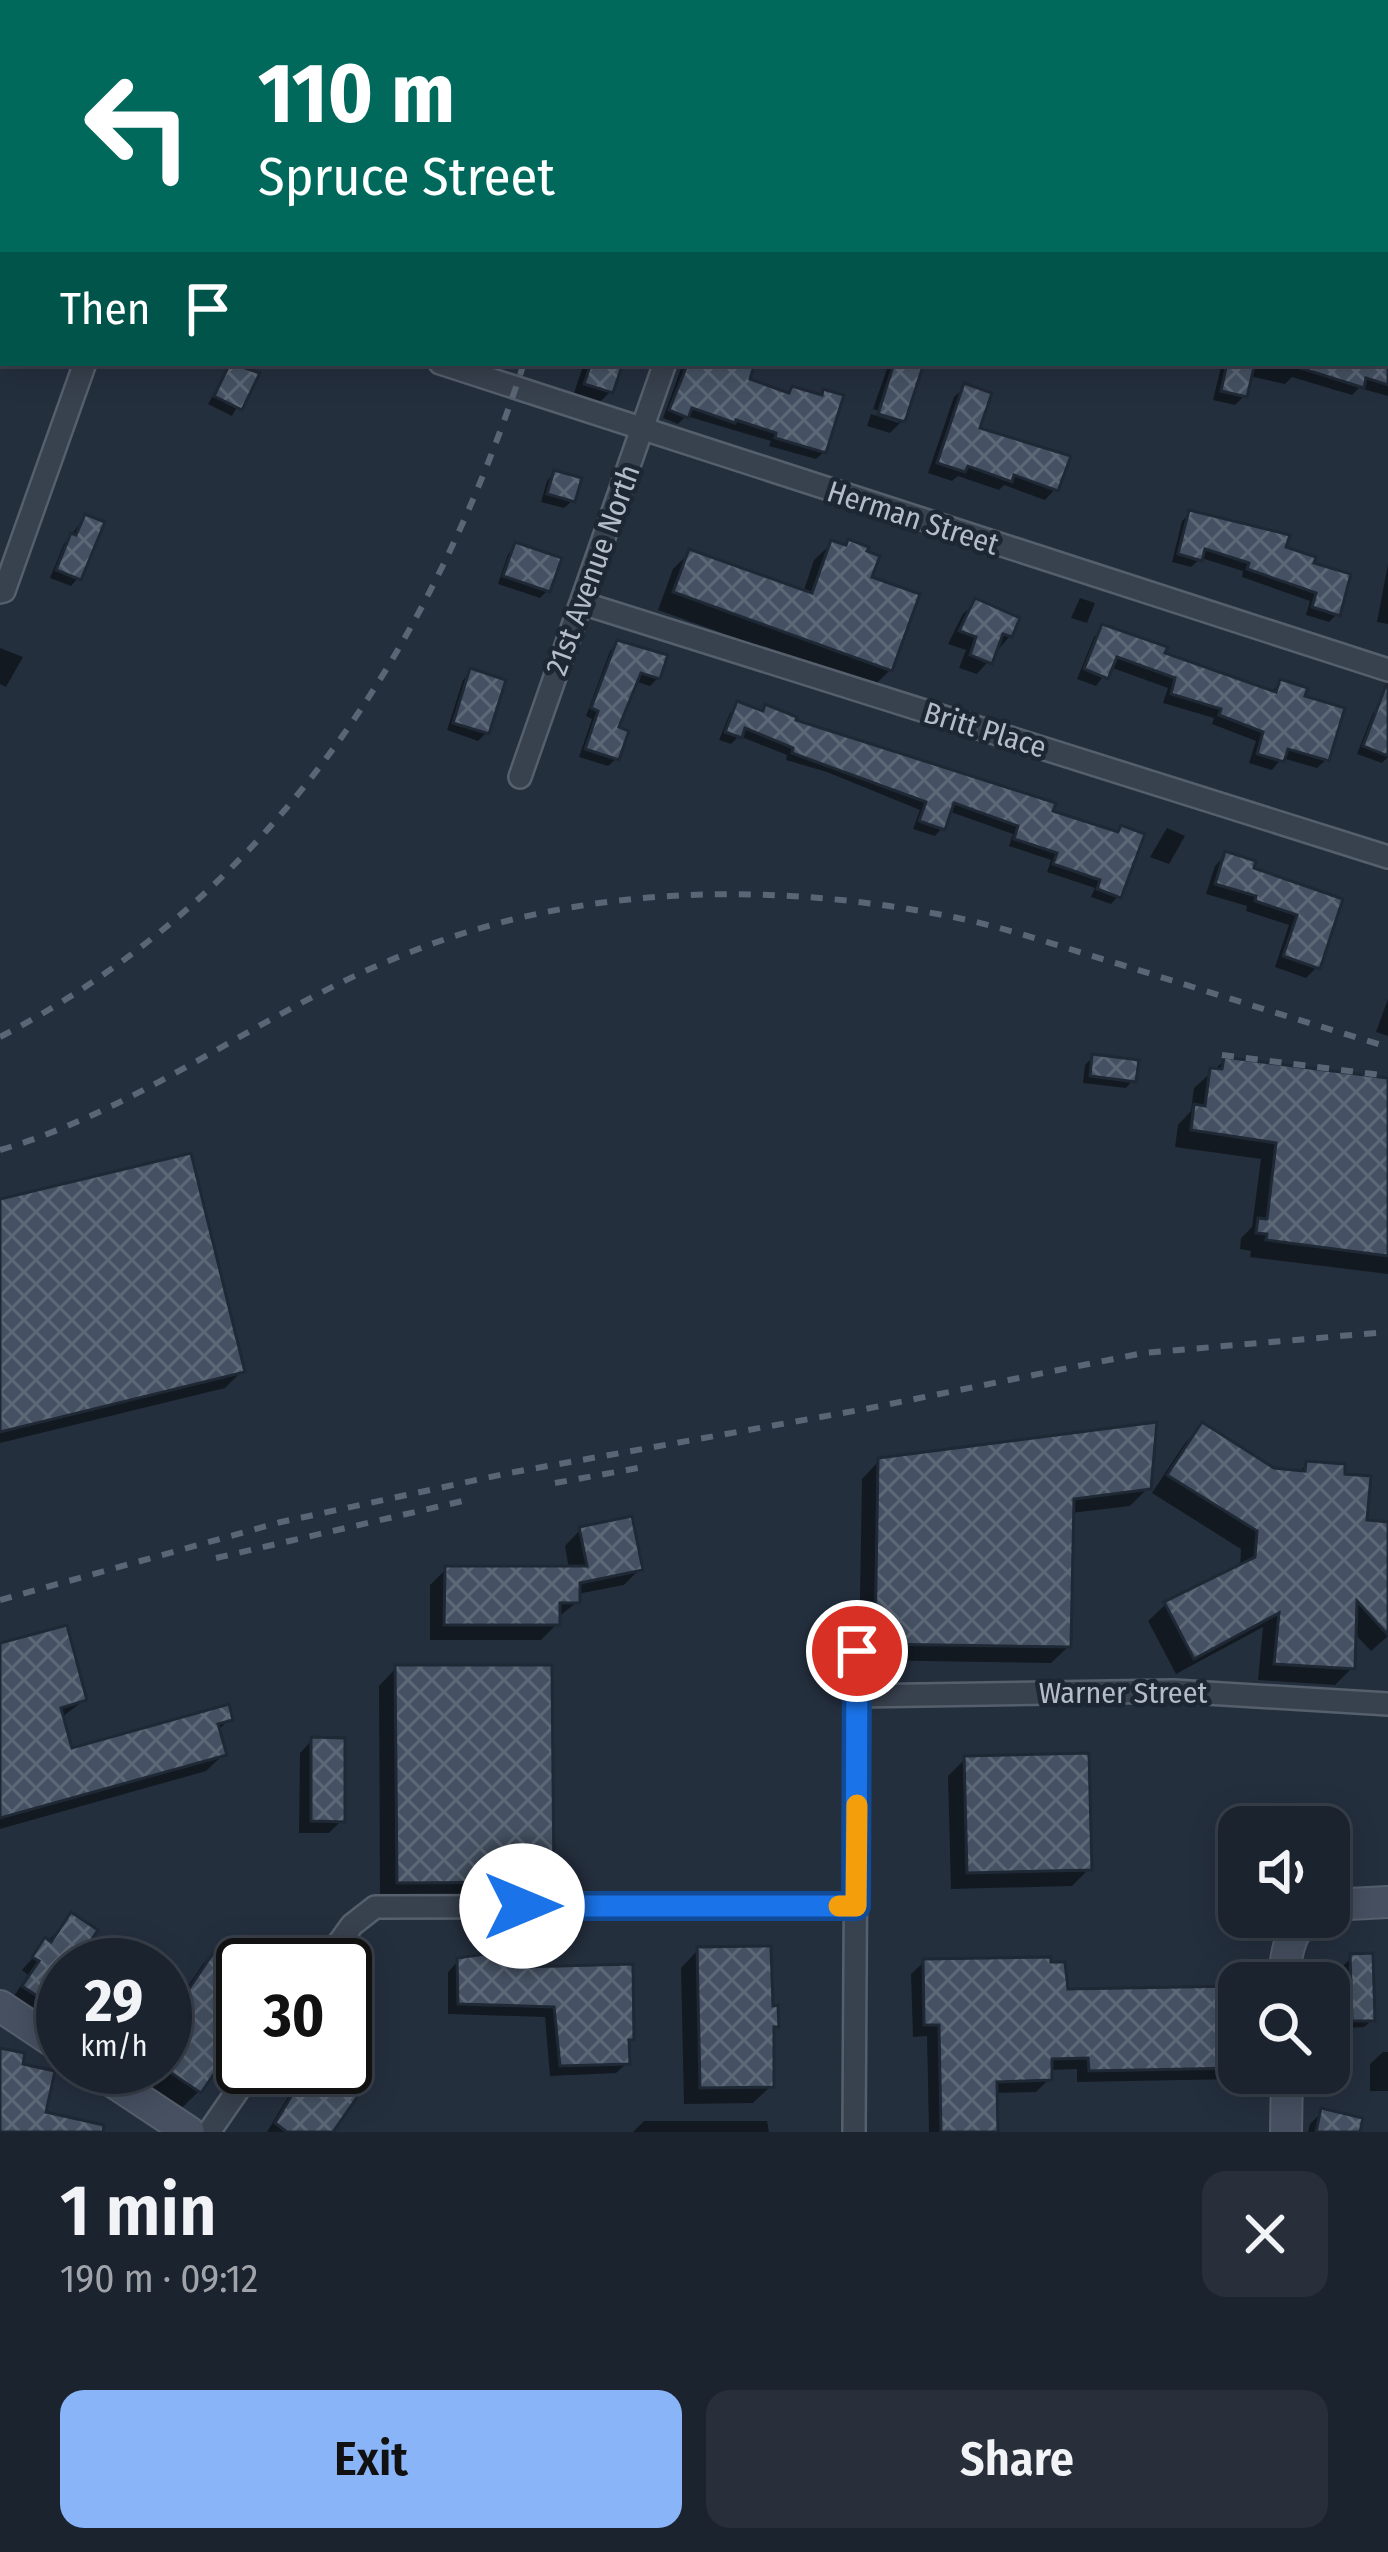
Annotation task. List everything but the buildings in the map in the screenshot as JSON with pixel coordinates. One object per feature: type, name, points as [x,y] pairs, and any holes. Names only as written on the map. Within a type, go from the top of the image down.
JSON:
[{"type":"street","points":[[2,591],[84,366]]},
{"type":"street","name":"Herman Street","points":[[449,366],[1388,670]]},
{"type":"street","name":"21st Avenue North","points":[[520,777],[664,366]]},
{"type":"street","name":"Britt Place","points":[[582,603],[1388,857]]},
{"type":"street","points":[[854,2132],[857,1651]]},
{"type":"street","name":"Warner Street","points":[[857,1696],[1174,1691],[1388,1704]]},
{"type":"street","points":[[1350,1904],[1388,1902]]},
{"type":"street","points":[[343,1938],[375,1907],[856,1906]]},
{"type":"street","points":[[0,2006],[36,2030]]},
{"type":"street","points":[[132,2094],[189,2132]]},
{"type":"street","points":[[209,2132],[235,2094]]},
{"type":"street","points":[[1286,2132],[1287,2094]]},
{"type":"railway","points":[[0,1037],[97,979],[184,911],[262,836],[330,753],[390,664],[441,568],[486,468],[523,366]]},
{"type":"railway","points":[[0,1150],[106,1109],[305,1001],[408,953],[540,913],[678,896],[816,898],[953,917],[1388,1047]]},
{"type":"railway","points":[[1222,1055],[1388,1076]]},
{"type":"railway","points":[[0,1600],[281,1522],[509,1473],[1143,1353],[1388,1332]]},
{"type":"railway","points":[[555,1483],[638,1468]]},
{"type":"railway","points":[[216,1558],[467,1500]]},
{"type":"slow traffic","points":[[839,1906],[856,1906],[857,1805]]},
{"type":"route","points":[[522,1906],[856,1906],[857,1651]]}]
